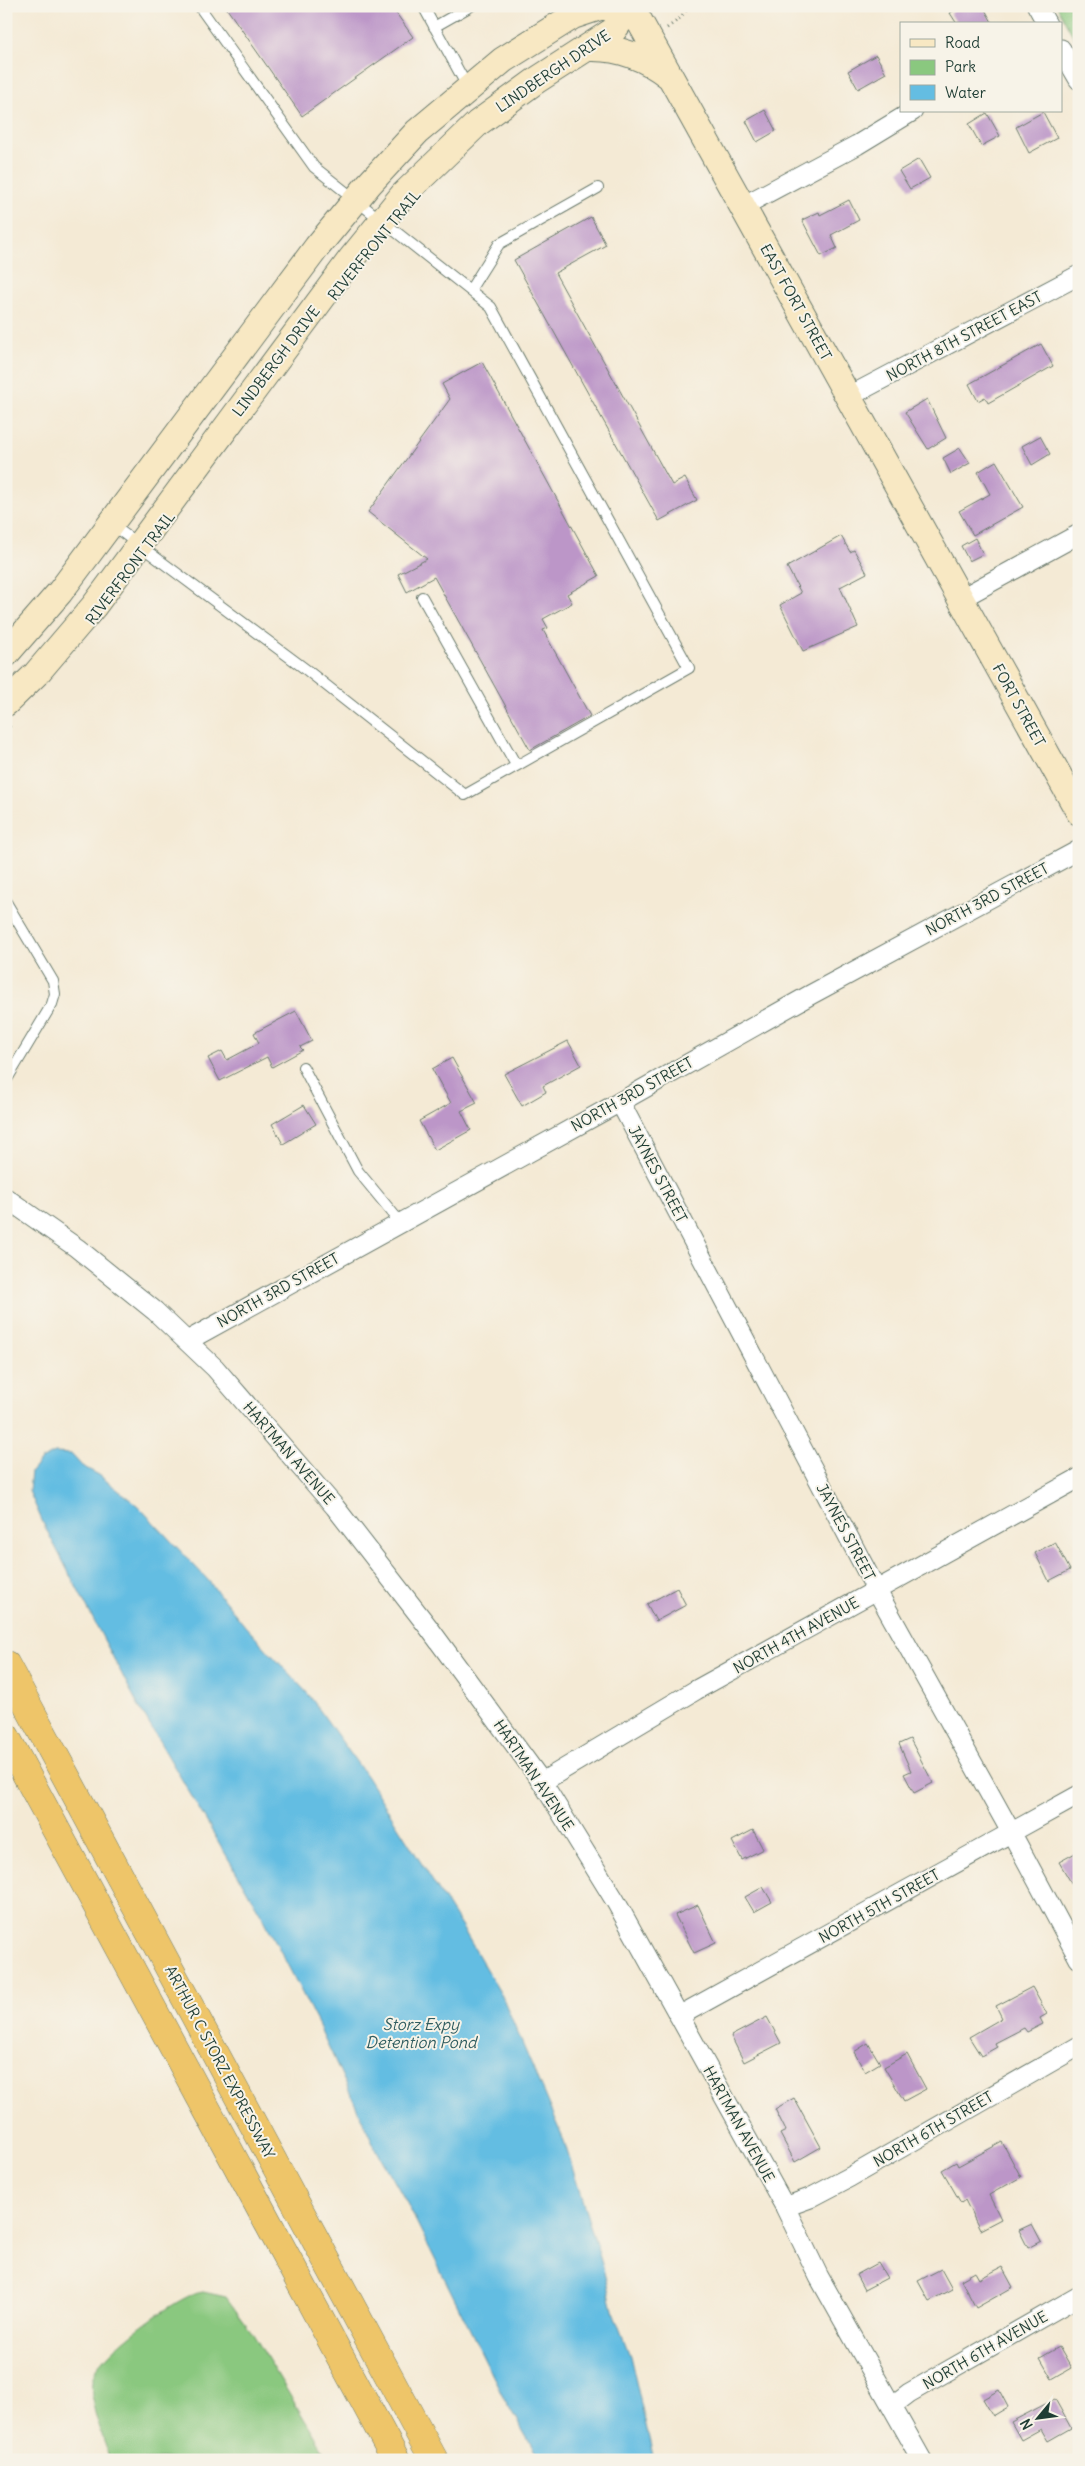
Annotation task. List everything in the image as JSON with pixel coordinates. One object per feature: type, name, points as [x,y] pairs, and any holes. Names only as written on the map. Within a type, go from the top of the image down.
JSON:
[{"type":"highway","name":"ARTHUR C STORZ EXPRESSWAY","points":[[6,1665],[434,2460]]},
{"type":"highway","points":[[6,1737],[396,2460]]},
{"type":"street","name":"LINDBERGH DRIVE","points":[[6,654],[60,592],[317,247],[417,132],[503,60],[577,11],[600,7],[631,6]]},
{"type":"street","name":"LINDBERGH DRIVE","points":[[10,713],[140,545],[381,220],[416,181],[478,123],[537,80],[613,31],[631,6]]},
{"type":"street","name":"EAST FORT STREET","points":[[631,6],[960,599]]},
{"type":"street","points":[[1037,6],[1046,22]]},
{"type":"street","points":[[589,48],[610,47],[629,52],[645,60],[672,79]]},
{"type":"street","points":[[1062,52],[1079,80]]},
{"type":"street","points":[[743,206],[856,145],[911,112]]},
{"type":"street","name":"NORTH 8TH STREET EAST","points":[[848,397],[1079,275]]},
{"type":"street","points":[[960,599],[1079,534]]},
{"type":"street","name":"FORT STREET","points":[[960,599],[1079,812]]},
{"type":"street","name":"NORTH 3RD STREET","points":[[187,1341],[810,995],[1079,850]]},
{"type":"street","name":"JAYNES STREET","points":[[620,1102],[877,1591],[1011,1832],[1079,1959]]},
{"type":"street","name":"HARTMAN AVENUE","points":[[6,1198],[77,1248],[155,1310],[268,1427],[335,1506],[429,1628],[542,1782],[616,1902],[785,2207],[819,2277],[922,2460]]},
{"type":"street","name":"NORTH 4TH AVENUE","points":[[542,1782],[696,1690],[1079,1478]]},
{"type":"street","name":"NORTH 5TH STREET","points":[[679,2016],[1079,1795]]},
{"type":"street","name":"NORTH 6TH STREET","points":[[785,2207],[810,2198],[850,2177],[1079,2046]]},
{"type":"street","name":"NORTH 6TH AVENUE","points":[[892,2406],[909,2393],[1079,2296]]},
{"type":"lane","points":[[110,524],[308,671],[465,795],[689,668],[492,307],[314,167],[200,6]]},
{"type":"lane","points":[[423,6],[468,88]]},
{"type":"lane","points":[[434,27],[471,6]]},
{"type":"lane","points":[[470,290],[499,244],[598,188]]},
{"type":"lane","points":[[422,597],[516,766]]},
{"type":"lane","points":[[6,902],[53,981],[55,994],[52,1004],[6,1081]]},
{"type":"lane","points":[[303,1067],[358,1171],[400,1222]]},
{"type":"path","points":[[650,39],[678,20],[690,6]]},
{"type":"path","points":[[6,730],[10,713]]},
{"type":"green space","points":[[1057,6],[1079,6],[1079,47]]},
{"type":"green space","points":[[203,2292],[226,2297],[253,2334],[329,2460],[111,2460],[97,2421],[93,2401],[92,2381],[96,2371],[104,2359],[146,2323],[187,2297]]},
{"type":"water","name":"Storz Expy Detention Pond","points":[[55,1453],[71,1454],[82,1466],[99,1475],[138,1506],[207,1579],[245,1626],[309,1695],[367,1777],[466,1934],[502,1996],[564,2141],[602,2264],[614,2314],[630,2356],[654,2460],[540,2460],[505,2400],[408,2205],[375,2147],[318,2024],[265,1921],[138,1705],[44,1525],[29,1491],[31,1472],[41,1460]]},
{"type":"building","points":[[225,6],[391,6],[413,37],[302,116]]},
{"type":"building","points":[[961,6],[983,6],[992,22],[956,22],[950,13]]},
{"type":"building","points":[[876,55],[886,73],[858,89],[848,71]]},
{"type":"building","points":[[765,110],[776,131],[757,142],[746,121]]},
{"type":"building","points":[[1043,112],[1057,138],[1029,153],[1016,127]]},
{"type":"building","points":[[987,113],[1000,136],[981,146],[969,124]]},
{"type":"building","points":[[919,159],[930,178],[910,189],[899,171]]},
{"type":"building","points":[[849,200],[859,220],[831,235],[837,248],[821,256],[802,220],[819,212],[820,215]]},
{"type":"building","points":[[591,217],[606,245],[555,273],[672,485],[685,478],[697,500],[659,521],[514,260]]},
{"type":"building","points":[[1041,344],[1053,366],[988,403],[985,397],[978,401],[969,384]]},
{"type":"building","points":[[482,362],[599,576],[567,594],[572,603],[543,619],[548,628],[543,630],[590,716],[530,750],[434,577],[407,592],[398,574],[427,559],[368,512],[450,399],[442,384]]},
{"type":"building","points":[[927,399],[946,438],[928,449],[905,412]]},
{"type":"building","points":[[1040,436],[1050,454],[1032,465],[1022,446]]},
{"type":"building","points":[[960,448],[970,463],[951,474],[943,458]]},
{"type":"building","points":[[996,461],[1023,507],[973,535],[959,511],[990,494],[978,472]]},
{"type":"building","points":[[841,536],[850,552],[854,550],[867,573],[840,587],[858,627],[803,651],[780,605],[801,593],[787,567]]},
{"type":"building","points":[[975,538],[983,554],[969,561],[961,546]]},
{"type":"building","points":[[296,1011],[312,1041],[300,1047],[303,1050],[272,1067],[267,1057],[220,1081],[208,1058],[222,1051],[227,1060],[259,1043],[254,1033]]},
{"type":"building","points":[[568,1041],[581,1065],[543,1086],[546,1092],[522,1106],[504,1074]]},
{"type":"building","points":[[452,1058],[477,1103],[461,1111],[471,1130],[435,1150],[419,1121],[451,1103],[432,1069]]},
{"type":"building","points":[[304,1105],[316,1124],[283,1144],[272,1124]]},
{"type":"building","points":[[1055,1542],[1070,1570],[1049,1581],[1035,1553]]},
{"type":"building","points":[[677,1588],[686,1605],[656,1621],[647,1604]]},
{"type":"building","points":[[910,1739],[933,1783],[914,1793],[904,1774],[911,1771],[899,1744]]},
{"type":"building","points":[[753,1830],[763,1849],[742,1860],[732,1841]]},
{"type":"building","points":[[1079,1851],[1079,1896],[1059,1862]]},
{"type":"building","points":[[763,1887],[772,1902],[754,1912],[745,1897]]},
{"type":"building","points":[[698,1905],[716,1943],[694,1953],[675,1915]]},
{"type":"building","points":[[1032,1987],[1047,2014],[1040,2018],[1043,2024],[1027,2032],[1024,2028],[995,2043],[997,2047],[981,2056],[969,2037],[1002,2018],[996,2006]]},
{"type":"building","points":[[767,2017],[781,2043],[744,2062],[731,2036]]},
{"type":"building","points":[[868,2043],[880,2063],[865,2072],[854,2052]]},
{"type":"building","points":[[907,2054],[926,2089],[904,2101],[884,2067]]},
{"type":"building","points":[[794,2098],[821,2147],[795,2162],[780,2134],[786,2131],[775,2109]]},
{"type":"building","points":[[1002,2142],[1021,2177],[989,2195],[1001,2219],[980,2230],[965,2200],[961,2203],[942,2170],[956,2162],[958,2166]]},
{"type":"building","points":[[1032,2224],[1041,2241],[1028,2248],[1019,2230]]},
{"type":"building","points":[[878,2263],[887,2278],[864,2290],[856,2275]]},
{"type":"building","points":[[1002,2267],[1013,2287],[976,2308],[961,2280],[975,2272],[979,2279]]},
{"type":"building","points":[[941,2269],[952,2289],[929,2301],[918,2281]]},
{"type":"building","points":[[1059,2347],[1071,2368],[1052,2379],[1040,2358]]},
{"type":"building","points":[[999,2390],[1008,2407],[993,2416],[983,2399]]},
{"type":"building","points":[[1055,2399],[1071,2428],[1048,2441],[1041,2429],[1021,2440],[1011,2422]]}]
